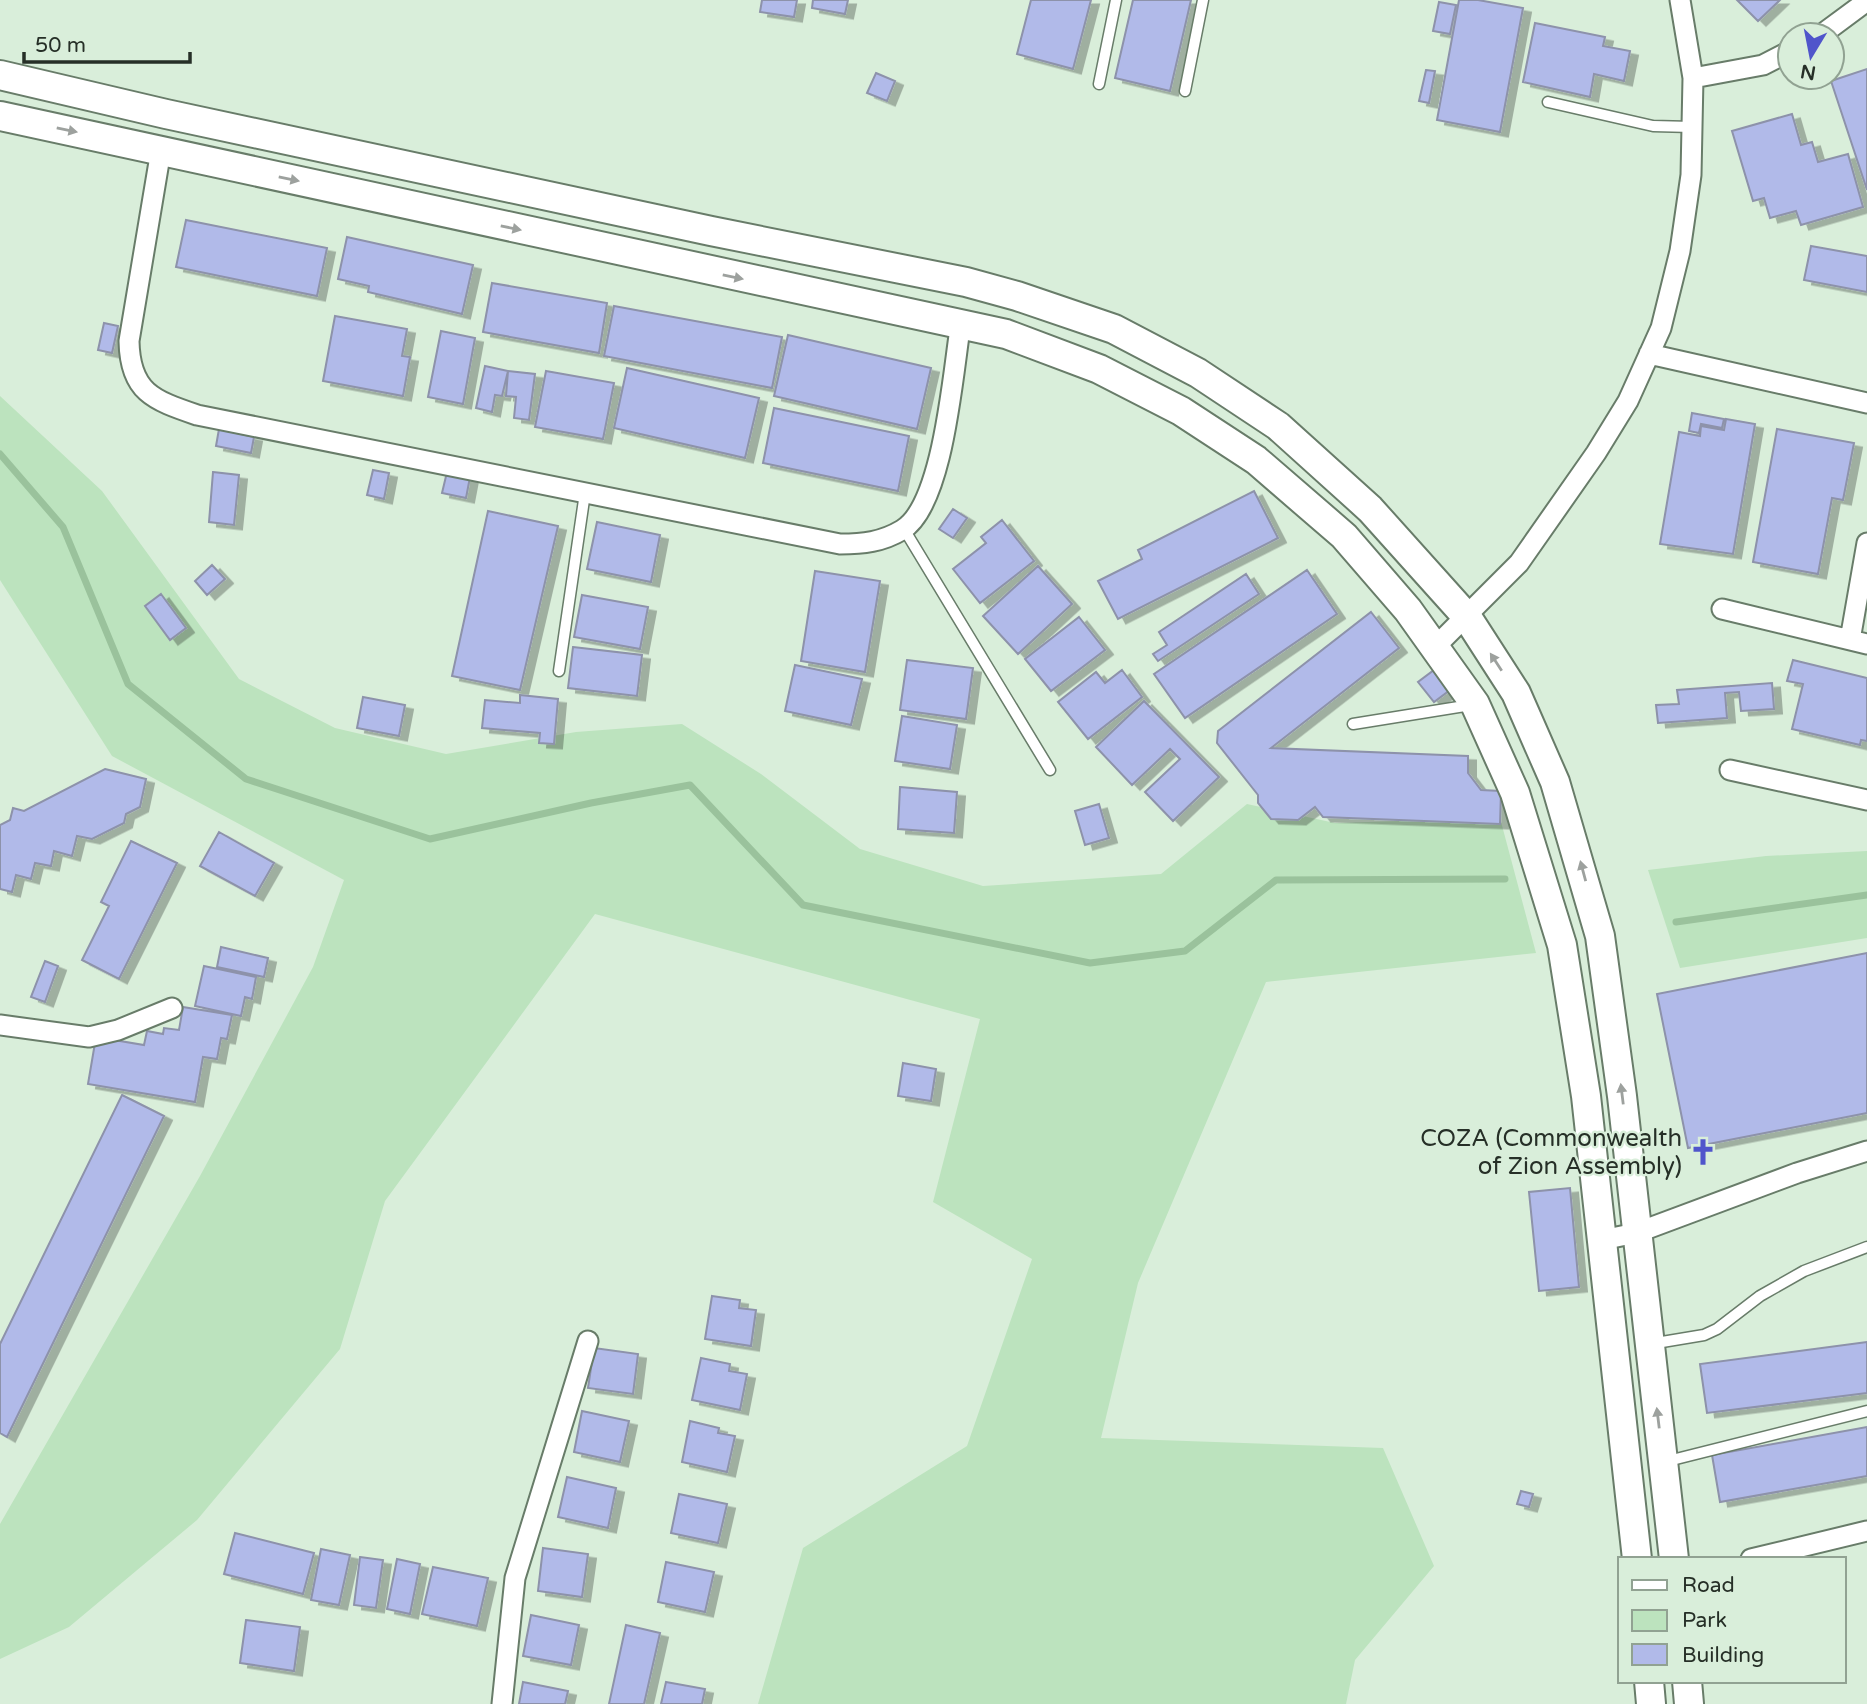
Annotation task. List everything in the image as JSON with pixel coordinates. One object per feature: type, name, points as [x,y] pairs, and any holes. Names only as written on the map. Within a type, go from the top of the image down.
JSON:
[{"type":"street","points":[[1435,647],[1519,563],[1596,453],[1628,401],[1661,328],[1680,251],[1691,175],[1693,78],[1680,0]]},
{"type":"street","points":[[1840,21],[1867,1]]},
{"type":"street","points":[[1693,78],[1763,65],[1776,58]]},
{"type":"street","points":[[0,75],[711,232],[966,282],[1114,328],[1198,373],[1278,426],[1370,509],[1466,617],[1516,693],[1555,782],[1581,863],[1600,936],[1622,1096],[1674,1557]]},
{"type":"street","points":[[0,116],[1006,334],[1099,369],[1181,411],[1256,460],[1344,536],[1408,610],[1475,705],[1516,793],[1562,945],[1586,1097],[1637,1557]]},
{"type":"street","points":[[161,150],[129,341],[130,367],[141,387],[161,403],[197,415],[840,544],[871,543],[904,529],[924,505],[935,478],[961,323]]},
{"type":"street","points":[[1649,355],[1867,403]]},
{"type":"street","points":[[1722,609],[1858,642],[1867,543]]},
{"type":"street","points":[[1730,770],[1867,800]]},
{"type":"street","points":[[0,1025],[89,1037],[118,1030],[172,1008]]},
{"type":"street","points":[[1602,1240],[1636,1233],[1797,1173],[1867,1152]]},
{"type":"street","points":[[502,1704],[515,1578],[587,1341]]},
{"type":"street","points":[[1759,1557],[1867,1531]]},
{"type":"street","points":[[1649,1683],[1651,1704]]},
{"type":"street","points":[[1687,1683],[1689,1704]]},
{"type":"lane","points":[[1099,84],[1116,0]]},
{"type":"lane","points":[[1185,91],[1203,0]]},
{"type":"lane","points":[[1548,102],[1653,126],[1692,127]]},
{"type":"lane","points":[[559,671],[585,493]]},
{"type":"lane","points":[[904,529],[1050,769]]},
{"type":"lane","points":[[1353,724],[1475,705]]},
{"type":"lane","points":[[1649,1344],[1710,1332],[1736,1317],[1760,1296],[1804,1271],[1867,1247]]},
{"type":"lane","points":[[1663,1463],[1867,1411]]},
{"type":"green space","points":[[0,396],[102,491],[239,679],[335,728],[446,754],[576,732],[682,724],[761,774],[860,849],[983,886],[1161,874],[1247,804],[1335,823],[1500,818],[1536,953],[1266,982],[1138,1283],[1101,1438],[1383,1448],[1434,1566],[1355,1660],[1346,1704],[758,1704],[803,1548],[967,1446],[1032,1259],[933,1202],[980,1019],[595,914],[385,1201],[340,1349],[197,1520],[69,1627],[0,1659],[0,1524],[200,1176],[313,967],[344,880],[112,756],[0,580]]},
{"type":"green space","points":[[1867,851],[1867,938],[1680,968],[1648,870],[1766,856]]},
{"type":"building","points":[[762,0],[797,0],[794,17],[760,12]]},
{"type":"building","points":[[813,0],[848,0],[845,14],[812,8]]},
{"type":"building","points":[[1031,0],[1091,0],[1073,69],[1017,54]]},
{"type":"building","points":[[1133,0],[1191,0],[1170,91],[1115,78]]},
{"type":"building","points":[[1459,0],[1478,0],[1523,8],[1500,132],[1437,120]]},
{"type":"building","points":[[1737,0],[1780,0],[1758,21]]},
{"type":"building","points":[[1439,2],[1456,5],[1450,34],[1433,31]]},
{"type":"building","points":[[1535,23],[1605,37],[1603,46],[1630,51],[1624,81],[1594,74],[1590,97],[1523,82]]},
{"type":"building","points":[[1867,69],[1867,190],[1834,91],[1846,91],[1846,76]]},
{"type":"building","points":[[1426,70],[1435,71],[1429,103],[1419,101]]},
{"type":"building","points":[[876,73],[895,81],[887,101],[867,93]]},
{"type":"building","points":[[1792,114],[1801,145],[1812,142],[1818,162],[1848,154],[1863,207],[1801,225],[1796,211],[1770,218],[1764,198],[1753,201],[1732,131]]},
{"type":"building","points":[[186,220],[327,248],[317,296],[176,267]]},
{"type":"building","points":[[347,237],[473,265],[462,314],[368,292],[369,286],[338,279]]},
{"type":"building","points":[[1811,246],[1867,256],[1867,292],[1804,280]]},
{"type":"building","points":[[492,283],[607,303],[599,353],[483,332]]},
{"type":"building","points":[[614,306],[782,337],[772,388],[604,356]]},
{"type":"building","points":[[335,316],[407,329],[402,356],[410,357],[403,396],[323,381]]},
{"type":"building","points":[[104,323],[118,326],[112,353],[98,350]]},
{"type":"building","points":[[441,331],[475,338],[463,404],[428,397]]},
{"type":"building","points":[[788,335],[931,368],[917,429],[774,396]]},
{"type":"building","points":[[485,366],[508,371],[502,396],[495,395],[492,412],[476,408]]},
{"type":"building","points":[[627,368],[759,398],[745,458],[614,428]]},
{"type":"building","points":[[508,371],[535,374],[529,420],[514,418],[516,397],[506,396]]},
{"type":"building","points":[[546,371],[614,383],[603,439],[535,427]]},
{"type":"building","points":[[774,408],[909,436],[898,491],[763,463]]},
{"type":"building","points":[[1692,413],[1724,419],[1722,428],[1701,424],[1699,433],[1689,431]]},
{"type":"building","points":[[1726,419],[1755,424],[1733,554],[1660,544],[1679,432],[1700,436],[1701,426],[1724,430]]},
{"type":"building","points":[[219,429],[254,437],[251,453],[216,446]]},
{"type":"building","points":[[1777,429],[1854,443],[1843,500],[1832,498],[1818,574],[1753,562]]},
{"type":"building","points":[[373,470],[389,473],[384,499],[367,495]]},
{"type":"building","points":[[213,472],[239,475],[234,525],[209,522]]},
{"type":"building","points":[[447,472],[470,477],[466,498],[442,493]]},
{"type":"building","points":[[1254,491],[1278,538],[1118,619],[1098,581],[1142,559],[1138,550]]},
{"type":"building","points":[[953,509],[967,518],[953,538],[939,529]]},
{"type":"building","points":[[488,511],[558,526],[520,690],[452,676]]},
{"type":"building","points":[[1002,520],[1034,561],[980,603],[953,569],[986,543],[981,537]]},
{"type":"building","points":[[597,522],[660,535],[651,582],[587,569]]},
{"type":"building","points":[[212,565],[225,579],[207,595],[195,581]]},
{"type":"building","points":[[1038,566],[1072,604],[1018,654],[983,616]]},
{"type":"building","points":[[1307,570],[1337,614],[1185,718],[1154,674]]},
{"type":"building","points":[[815,571],[880,581],[865,672],[801,661]]},
{"type":"building","points":[[1246,574],[1259,594],[1158,661],[1153,654],[1167,645],[1159,632]]},
{"type":"building","points":[[161,594],[186,628],[170,640],[145,606]]},
{"type":"building","points":[[582,595],[648,607],[640,649],[574,637]]},
{"type":"building","points":[[1371,612],[1399,648],[1271,748],[1468,756],[1468,773],[1481,790],[1501,791],[1500,824],[1323,817],[1315,807],[1298,820],[1271,819],[1258,803],[1258,795],[1217,743],[1218,731]]},
{"type":"building","points":[[1079,617],[1105,650],[1051,691],[1025,659]]},
{"type":"building","points":[[573,647],[642,655],[637,696],[568,688]]},
{"type":"building","points":[[907,660],[973,668],[966,719],[900,710]]},
{"type":"building","points":[[1793,660],[1867,678],[1867,741],[1861,740],[1860,745],[1792,729],[1803,684],[1787,681]]},
{"type":"building","points":[[795,665],[862,679],[851,725],[785,711]]},
{"type":"building","points":[[1122,670],[1142,697],[1088,739],[1058,702],[1096,672],[1105,683]]},
{"type":"building","points":[[1434,670],[1450,690],[1434,702],[1418,682]]},
{"type":"building","points":[[1772,683],[1774,709],[1741,711],[1739,692],[1725,693],[1727,718],[1658,723],[1656,705],[1679,704],[1677,690]]},
{"type":"building","points":[[520,695],[558,699],[554,744],[539,743],[540,733],[482,728],[485,700],[520,703]]},
{"type":"building","points":[[363,697],[405,705],[399,736],[357,728]]},
{"type":"building","points":[[1144,701],[1219,777],[1173,821],[1145,792],[1180,759],[1170,749],[1132,785],[1096,747]]},
{"type":"building","points":[[902,716],[957,725],[950,769],[895,761]]},
{"type":"building","points":[[105,769],[146,779],[140,807],[126,814],[124,823],[92,839],[77,836],[72,856],[54,851],[51,866],[35,863],[31,879],[16,875],[12,892],[0,889],[0,825],[10,820],[13,808],[24,811]]},
{"type":"building","points":[[900,787],[957,792],[954,833],[898,829]]},
{"type":"building","points":[[1099,804],[1109,838],[1085,845],[1075,811]]},
{"type":"building","points":[[219,832],[274,863],[255,896],[200,866]]},
{"type":"building","points":[[131,841],[177,863],[119,979],[82,960],[109,906],[101,902]]},
{"type":"building","points":[[221,947],[268,958],[264,977],[217,967]]},
{"type":"building","points":[[1867,953],[1867,1113],[1688,1148],[1657,994]]},
{"type":"building","points":[[45,961],[58,966],[45,1002],[31,997]]},
{"type":"building","points":[[204,966],[256,977],[252,999],[245,997],[241,1016],[195,1006]]},
{"type":"building","points":[[183,1007],[232,1015],[227,1039],[221,1038],[217,1059],[203,1057],[195,1102],[88,1084],[96,1037],[144,1045],[147,1031],[163,1034],[164,1028],[179,1030]]},
{"type":"building","points":[[903,1063],[936,1069],[931,1101],[898,1096]]},
{"type":"building","points":[[122,1095],[164,1116],[7,1437],[0,1433],[0,1344]]},
{"type":"building","points":[[1570,1188],[1579,1287],[1539,1291],[1529,1192]]},
{"type":"building","points":[[712,1296],[740,1300],[739,1308],[756,1310],[751,1346],[705,1339]]},
{"type":"building","points":[[1867,1342],[1867,1393],[1707,1413],[1700,1364]]},
{"type":"building","points":[[594,1348],[638,1354],[633,1394],[588,1388]]},
{"type":"building","points":[[701,1358],[730,1364],[729,1371],[747,1374],[740,1410],[692,1400]]},
{"type":"building","points":[[582,1411],[629,1421],[620,1462],[574,1452]]},
{"type":"building","points":[[690,1421],[719,1428],[718,1433],[735,1436],[727,1472],[682,1462]]},
{"type":"building","points":[[1867,1427],[1867,1476],[1720,1502],[1712,1455]]},
{"type":"building","points":[[567,1477],[616,1488],[608,1528],[558,1517]]},
{"type":"building","points":[[1521,1491],[1533,1494],[1529,1507],[1517,1504]]},
{"type":"building","points":[[679,1494],[727,1504],[718,1543],[671,1533]]},
{"type":"building","points":[[235,1533],[314,1553],[303,1594],[224,1574]]},
{"type":"building","points":[[543,1548],[588,1554],[582,1597],[538,1591]]},
{"type":"building","points":[[321,1549],[350,1555],[339,1605],[311,1600]]},
{"type":"building","points":[[360,1557],[383,1560],[376,1608],[354,1605]]},
{"type":"building","points":[[397,1559],[420,1564],[410,1614],[387,1609]]},
{"type":"building","points":[[666,1562],[714,1572],[705,1612],[658,1602]]},
{"type":"building","points":[[433,1567],[488,1578],[477,1626],[422,1614]]},
{"type":"building","points":[[531,1615],[579,1625],[571,1665],[523,1656]]},
{"type":"building","points":[[246,1620],[300,1627],[294,1671],[240,1663]]},
{"type":"building","points":[[626,1625],[660,1633],[644,1704],[609,1704]]},
{"type":"building","points":[[523,1682],[568,1691],[565,1704],[519,1704]]},
{"type":"building","points":[[666,1682],[705,1689],[702,1704],[661,1704]]},
{"type":"waterway","points":[[0,454],[63,527],[128,684],[246,779],[430,839],[591,803],[690,785],[803,905],[1090,963],[1185,951],[1276,880],[1505,879]]},
{"type":"waterway","points":[[1676,922],[1867,895]]},
{"type":"place","name":"COZA (Commonwealth of Zion Assembly)","points":[[1703,1152]]}]
